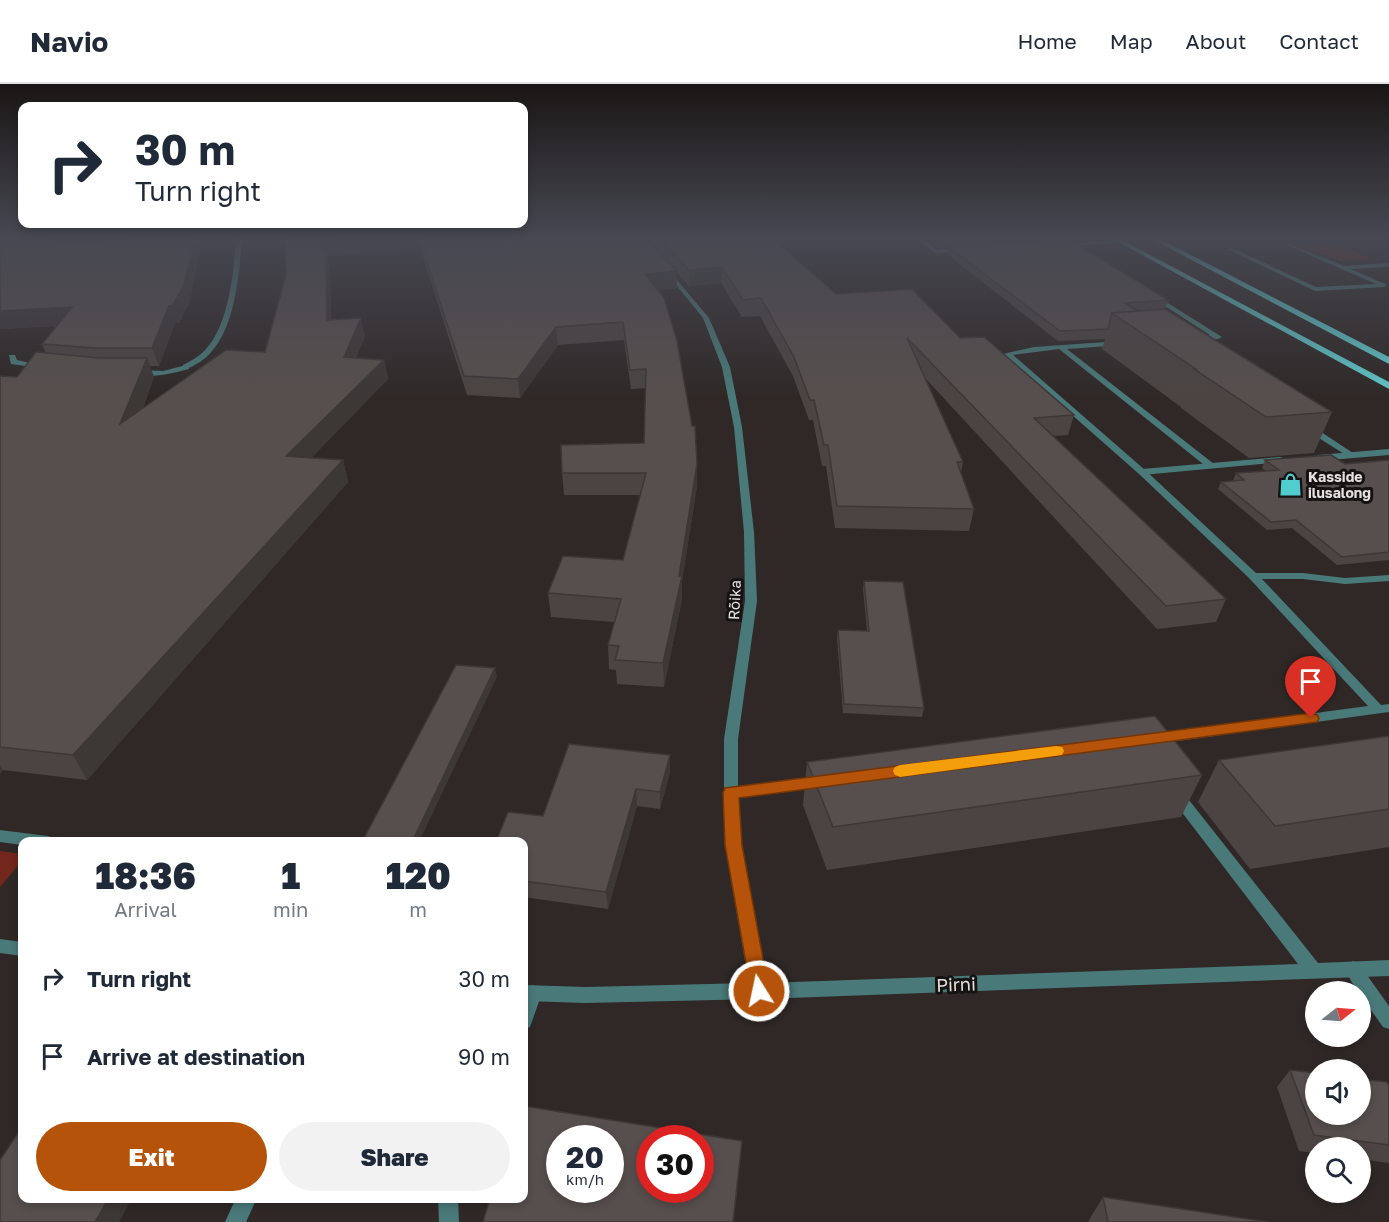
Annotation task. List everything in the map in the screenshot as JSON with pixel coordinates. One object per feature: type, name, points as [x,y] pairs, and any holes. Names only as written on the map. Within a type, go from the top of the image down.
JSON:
[{"type":"main road","points":[[1213,291],[1389,386]]},
{"type":"main road","points":[[1254,291],[1389,362]]},
{"type":"street","points":[[128,372],[163,373],[186,367],[212,348],[224,320],[232,291]]},
{"type":"street","name":"Rõika","points":[[687,291],[706,318],[726,367],[738,427],[749,532],[751,601],[731,739],[731,793],[733,845],[759,991]]},
{"type":"street","points":[[1149,293],[1218,337],[1190,339]]},
{"type":"street","points":[[1126,343],[1060,347],[1007,354],[1142,472],[1253,576],[1384,709]]},
{"type":"street","points":[[1060,347],[1210,466]]},
{"type":"street","points":[[12,357],[14,362],[19,364],[52,367]]},
{"type":"street","points":[[1296,420],[1352,455]]},
{"type":"street","points":[[1305,459],[1389,452]]},
{"type":"street","points":[[1142,472],[1293,459]]},
{"type":"street","points":[[1253,576],[1303,576],[1345,581],[1389,578]]},
{"type":"street","points":[[1144,740],[1384,709]]},
{"type":"street","points":[[1164,778],[1313,970]]},
{"type":"street","points":[[731,793],[837,779]]},
{"type":"street","points":[[0,836],[18,838]]},
{"type":"street","points":[[0,945],[18,948]]},
{"type":"street","name":"Pirni","points":[[528,993],[586,995],[759,991],[1389,968]]},
{"type":"street","points":[[1353,969],[1389,1021]]},
{"type":"street","points":[[235,1222],[244,1203]]},
{"type":"street","points":[[448,1203],[449,1222]]},
{"type":"shaded area","points":[[0,851],[18,853],[18,866],[0,887]]},
{"type":"building","points":[[0,291],[181,291],[173,305],[169,306],[152,348],[96,348],[42,344],[72,307],[0,311]]},
{"type":"building","points":[[282,291],[327,291],[327,320],[361,318],[344,357],[384,360],[286,456],[343,460],[73,755],[0,747],[0,376],[17,377],[36,352],[99,358],[147,358],[120,424],[226,350],[265,352]]},
{"type":"building","points":[[436,291],[659,291],[664,298],[677,341],[692,426],[695,426],[697,464],[679,576],[682,576],[663,663],[615,660],[619,646],[608,645],[621,599],[548,593],[563,556],[623,560],[646,473],[562,473],[561,445],[644,443],[646,369],[630,370],[623,322],[556,327],[518,379],[464,376]]},
{"type":"building","points":[[737,291],[833,291],[836,294],[914,291],[960,338],[984,337],[1074,415],[1034,418],[1226,599],[1166,606],[907,338],[963,462],[957,462],[974,509],[837,506],[828,445],[824,445],[814,400],[810,400],[794,357],[761,298],[743,300]]},
{"type":"building","points":[[1007,291],[1153,291],[1168,300],[1125,303],[1138,311],[1112,313],[1108,329],[1060,331]]},
{"type":"building","points":[[1165,309],[1332,412],[1266,417],[1112,313]]},
{"type":"building","points":[[1331,455],[1345,464],[1389,460],[1389,552],[1342,557],[1296,520],[1271,522],[1221,482],[1244,480],[1236,473],[1279,470],[1265,460]]},
{"type":"building","points":[[864,581],[903,582],[924,708],[844,704],[838,630],[869,631]]},
{"type":"building","points":[[456,665],[495,668],[414,837],[365,837]]},
{"type":"building","points":[[1155,716],[1202,775],[833,827],[807,762]]},
{"type":"building","points":[[1389,736],[1389,809],[1275,826],[1219,760]]},
{"type":"building","points":[[569,744],[670,755],[660,792],[636,789],[606,892],[528,882],[528,837],[498,837],[508,812],[543,816]]},
{"type":"building","points":[[1290,1070],[1305,1072],[1305,1111]]},
{"type":"building","points":[[1371,1080],[1387,1082],[1389,1086],[1389,1145],[1371,1143],[1371,1137],[1314,1135],[1310,1125],[1371,1125]]},
{"type":"building","points":[[528,1107],[642,1125],[636,1125],[636,1203],[714,1203],[714,1137],[742,1141],[733,1222],[483,1222],[489,1203],[528,1203]]},
{"type":"building","points":[[18,1133],[18,1203],[106,1203],[95,1222],[0,1222],[0,1160]]},
{"type":"building","points":[[1103,1197],[1268,1222],[1108,1222]]},
{"type":"slow traffic","points":[[900,771],[1056,751]]},
{"type":"place","name":"Kasside ilusalong","points":[[1290,484]]},
{"type":"route","points":[[759,991],[733,845],[731,793],[1311,718]]}]
